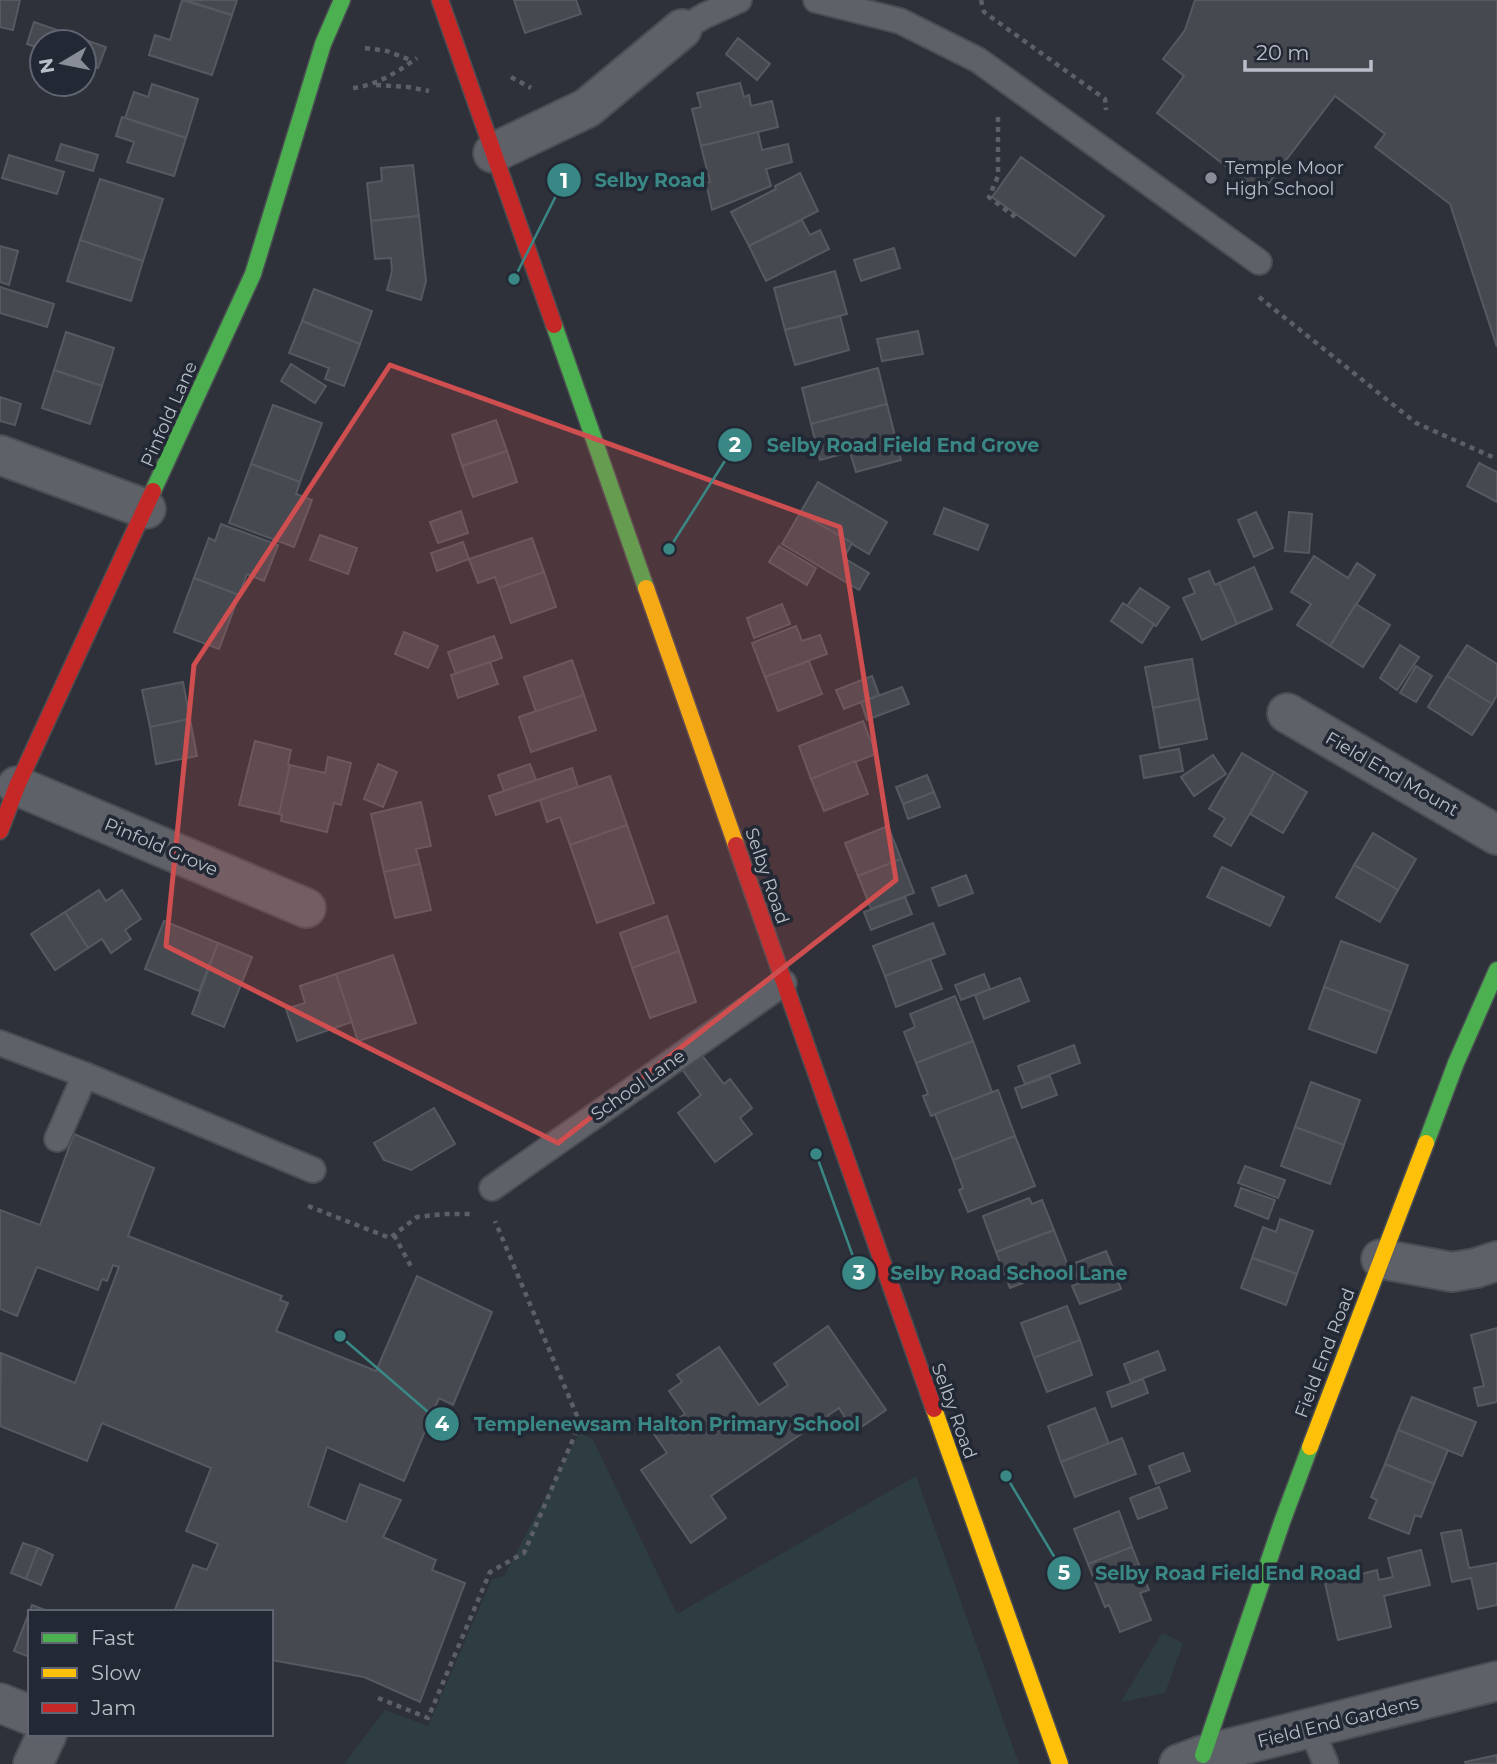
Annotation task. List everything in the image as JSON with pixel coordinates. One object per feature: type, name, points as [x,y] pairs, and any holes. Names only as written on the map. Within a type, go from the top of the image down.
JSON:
[{"type":"main road","name":"Pinfold Lane","points":[[0,831],[17,786],[253,274],[323,44],[342,0]]},
{"type":"main road","name":"Selby Road","points":[[440,0],[1060,1764]]},
{"type":"main road","name":"Field End Road","points":[[1191,1760],[1456,1063],[1497,970]]},
{"type":"street","points":[[493,153],[587,108],[682,29]]},
{"type":"street","points":[[0,455],[146,509]]},
{"type":"street","name":"Field End Mount","points":[[1287,713],[1497,835]]},
{"type":"street","name":"Pinfold Grove","points":[[17,786],[306,908]]},
{"type":"street","points":[[1381,1259],[1452,1272],[1497,1261]]},
{"type":"street","name":"Field End Gardens","points":[[1191,1760],[1497,1681]]},
{"type":"street","points":[[0,1703],[28,1714]]},
{"type":"street","points":[[33,1764],[46,1736]]},
{"type":"lane","points":[[682,29],[739,0]]},
{"type":"lane","points":[[826,1],[900,21],[978,60],[1259,262]]},
{"type":"lane","name":"School Lane","points":[[488,1196],[784,983]]},
{"type":"lane","points":[[0,1043],[85,1075],[313,1170]]},
{"type":"lane","points":[[57,1139],[85,1075]]},
{"type":"lane","points":[[1311,1728],[1326,1764]]},
{"type":"path","points":[[358,48],[387,51],[423,65]]},
{"type":"path","points":[[371,85],[426,52]]},
{"type":"path","points":[[992,69],[1000,149],[998,176],[989,197],[1015,217]]},
{"type":"path","points":[[503,72],[529,88],[542,89]]},
{"type":"path","points":[[348,88],[371,85],[408,87],[426,90],[435,95]]},
{"type":"path","points":[[1252,291],[1416,423],[1497,458]]},
{"type":"path","points":[[301,1203],[390,1238],[417,1217],[478,1214],[488,1196]]},
{"type":"path","points":[[378,1698],[428,1718],[490,1572],[507,1565],[524,1553],[580,1423],[493,1217],[488,1196]]},
{"type":"path","points":[[394,1235],[413,1270]]},
{"type":"highlighted area","points":[[390,365],[840,527],[896,880],[558,1143],[166,946],[194,665]]},
{"type":"shaded area","points":[[579,1433],[592,1438],[677,1614],[916,1476],[1019,1764],[344,1764],[385,1710],[428,1726],[492,1579],[504,1576]]},
{"type":"shaded area","points":[[1162,1633],[1183,1643],[1165,1693],[1121,1702]]},
{"type":"building","points":[[0,0],[20,0],[13,30],[0,27]]},
{"type":"building","points":[[182,0],[232,15],[212,75],[149,55],[155,35],[170,40]]},
{"type":"building","points":[[185,0],[237,0],[232,15]]},
{"type":"building","points":[[514,0],[576,0],[581,14],[525,33]]},
{"type":"building","name":"Temple Moor High School","points":[[1195,0],[1497,0],[1497,347],[1450,204],[1375,147],[1385,134],[1335,96],[1261,193],[1157,113],[1184,76],[1163,59],[1185,30]]},
{"type":"building","points":[[34,22],[51,28],[32,28]]},
{"type":"building","points":[[738,38],[770,64],[757,80],[726,54]]},
{"type":"building","points":[[98,44],[106,47],[98,68]]},
{"type":"building","points":[[740,83],[744,97],[749,95],[751,106],[772,101],[778,127],[701,146],[692,109],[701,107],[697,93]]},
{"type":"building","points":[[152,84],[198,99],[186,138],[125,118],[134,92],[148,97]]},
{"type":"building","points":[[122,117],[186,138],[174,176],[127,162],[134,142],[116,136]]},
{"type":"building","points":[[758,132],[762,150],[788,144],[792,162],[766,169],[771,186],[712,210],[706,183],[710,182],[701,146]]},
{"type":"building","points":[[61,144],[98,155],[93,171],[56,160]]},
{"type":"building","points":[[9,155],[64,172],[57,194],[2,178]]},
{"type":"building","points":[[1021,157],[1104,216],[1075,256],[992,197]]},
{"type":"building","points":[[413,165],[419,216],[371,221],[367,183],[382,181],[381,168]]},
{"type":"building","points":[[800,173],[818,211],[749,246],[731,212],[776,189],[775,186]]},
{"type":"building","points":[[100,179],[163,199],[143,261],[80,240]]},
{"type":"building","points":[[419,216],[426,281],[421,300],[387,290],[392,271],[391,258],[375,259],[371,221]]},
{"type":"building","points":[[802,220],[810,235],[820,230],[829,249],[766,281],[749,246]]},
{"type":"building","points":[[80,240],[143,261],[131,301],[67,281]]},
{"type":"building","points":[[0,246],[18,251],[9,285],[0,282]]},
{"type":"building","points":[[894,248],[900,268],[861,281],[854,260]]},
{"type":"building","points":[[835,271],[847,314],[785,330],[774,288]]},
{"type":"building","points":[[0,287],[54,304],[47,327],[0,313]]},
{"type":"building","points":[[314,289],[372,311],[360,344],[302,321]]},
{"type":"building","points":[[840,316],[849,350],[795,365],[785,330]]},
{"type":"building","points":[[302,321],[360,344],[344,386],[325,379],[329,368],[289,353]]},
{"type":"building","points":[[918,331],[923,354],[882,361],[877,339]]},
{"type":"building","points":[[66,332],[114,348],[102,386],[54,370]]},
{"type":"building","points":[[291,364],[326,386],[315,403],[281,381]]},
{"type":"building","points":[[878,368],[887,404],[811,424],[802,388]]},
{"type":"building","points":[[54,370],[102,386],[90,424],[42,408]]},
{"type":"building","points":[[0,397],[21,404],[15,425],[0,421]]},
{"type":"building","points":[[887,404],[901,460],[856,472],[850,452],[820,460],[811,424]]},
{"type":"building","points":[[273,405],[322,423],[300,482],[251,464]]},
{"type":"building","points":[[496,420],[507,451],[462,466],[452,435]]},
{"type":"building","points":[[507,451],[517,482],[473,497],[462,466]]},
{"type":"building","points":[[1479,463],[1497,472],[1497,502],[1467,486]]},
{"type":"building","points":[[251,464],[300,482],[296,494],[312,500],[294,547],[229,523]]},
{"type":"building","points":[[818,482],[887,522],[869,554],[800,513]]},
{"type":"building","points":[[944,508],[988,525],[978,550],[934,534]]},
{"type":"building","points":[[461,511],[468,533],[438,543],[430,522]]},
{"type":"building","points":[[1256,512],[1273,548],[1254,557],[1238,520]]},
{"type":"building","points":[[1289,512],[1312,514],[1309,553],[1285,551]]},
{"type":"building","points":[[800,513],[852,543],[844,558],[869,573],[859,590],[782,544]]},
{"type":"building","points":[[221,524],[278,545],[264,581],[247,574],[239,595],[194,578],[209,538],[215,541]]},
{"type":"building","points":[[320,535],[357,548],[348,574],[310,560]]},
{"type":"building","points":[[532,538],[544,572],[499,588],[495,577],[478,583],[469,559]]},
{"type":"building","points":[[463,542],[469,559],[437,571],[431,553]]},
{"type":"building","points":[[779,546],[816,568],[807,585],[769,562]]},
{"type":"building","points":[[1314,556],[1348,578],[1357,563],[1375,575],[1330,646],[1297,625],[1311,604],[1291,592]]},
{"type":"building","points":[[1254,567],[1272,609],[1237,624],[1219,583]]},
{"type":"building","points":[[1209,571],[1215,585],[1219,583],[1237,624],[1202,640],[1183,598],[1195,593],[1189,579]]},
{"type":"building","points":[[544,572],[556,607],[511,623],[499,588]]},
{"type":"building","points":[[194,578],[239,595],[219,649],[174,632]]},
{"type":"building","points":[[1140,588],[1169,607],[1156,626],[1127,606]]},
{"type":"building","points":[[1123,603],[1154,624],[1142,643],[1111,621]]},
{"type":"building","points":[[782,604],[790,624],[754,638],[747,618]]},
{"type":"building","points":[[1356,604],[1390,625],[1363,667],[1330,646]]},
{"type":"building","points":[[796,626],[802,641],[820,635],[827,654],[765,677],[752,643]]},
{"type":"building","points":[[404,632],[438,646],[428,668],[395,654]]},
{"type":"building","points":[[494,636],[502,658],[456,674],[448,652]]},
{"type":"building","points":[[1400,645],[1419,657],[1397,690],[1380,678]]},
{"type":"building","points":[[1467,645],[1497,664],[1497,695],[1492,704],[1447,676]]},
{"type":"building","points":[[1192,659],[1199,699],[1153,708],[1145,667]]},
{"type":"building","points":[[572,660],[584,695],[536,712],[524,677]]},
{"type":"building","points":[[809,661],[822,694],[778,711],[765,677]]},
{"type":"building","points":[[490,662],[498,684],[458,698],[451,675]]},
{"type":"building","points":[[1416,666],[1432,676],[1416,702],[1400,693]]},
{"type":"building","points":[[872,676],[879,695],[844,709],[836,690]]},
{"type":"building","points":[[1447,676],[1492,704],[1472,735],[1428,707]]},
{"type":"building","points":[[183,682],[190,719],[150,727],[142,690]]},
{"type":"building","points":[[902,687],[909,704],[867,720],[861,702]]},
{"type":"building","points":[[584,695],[596,730],[531,752],[519,717]]},
{"type":"building","points":[[1199,699],[1207,739],[1160,748],[1153,708]]},
{"type":"building","points":[[190,719],[197,756],[156,764],[150,727]]},
{"type":"building","points":[[863,721],[876,754],[811,779],[799,746]]},
{"type":"building","points":[[255,741],[291,750],[279,814],[239,805]]},
{"type":"building","points":[[1179,749],[1183,771],[1144,778],[1140,756]]},
{"type":"building","points":[[1242,753],[1274,772],[1231,846],[1214,836],[1225,818],[1209,809]]},
{"type":"building","points":[[1213,755],[1226,774],[1194,796],[1181,777]]},
{"type":"building","points":[[328,757],[351,763],[341,805],[334,803],[327,832],[281,821],[282,815],[279,814],[290,765],[325,773]]},
{"type":"building","points":[[855,761],[868,794],[824,811],[811,779]]},
{"type":"building","points":[[378,764],[397,772],[383,807],[364,799]]},
{"type":"building","points":[[530,764],[536,780],[504,791],[498,775]]},
{"type":"building","points":[[572,768],[578,787],[496,815],[489,796]]},
{"type":"building","points":[[1274,772],[1307,792],[1283,833],[1250,814]]},
{"type":"building","points":[[927,775],[934,792],[903,804],[896,787]]},
{"type":"building","points":[[610,776],[627,825],[570,845],[560,817],[547,822],[540,800]]},
{"type":"building","points":[[934,792],[940,807],[908,819],[903,804]]},
{"type":"building","points":[[421,802],[431,846],[416,849],[420,864],[384,872],[371,814]]},
{"type":"building","points":[[627,825],[654,903],[597,923],[570,845]]},
{"type":"building","points":[[888,826],[901,859],[858,876],[845,843]]},
{"type":"building","points":[[1373,833],[1416,859],[1398,890],[1354,865]]},
{"type":"building","points":[[901,859],[914,893],[871,909],[858,876]]},
{"type":"building","points":[[420,864],[431,910],[395,918],[384,872]]},
{"type":"building","points":[[1354,865],[1398,890],[1380,922],[1336,897]]},
{"type":"building","points":[[1222,867],[1284,897],[1270,926],[1207,897]]},
{"type":"building","points":[[966,875],[973,893],[939,906],[932,888]]},
{"type":"building","points":[[99,890],[106,901],[122,890],[141,919],[125,930],[131,939],[111,953],[102,939],[88,948],[65,912]]},
{"type":"building","points":[[905,897],[912,914],[871,930],[864,912]]},
{"type":"building","points":[[65,912],[88,948],[55,970],[31,934]]},
{"type":"building","points":[[667,916],[679,951],[632,968],[620,933]]},
{"type":"building","points":[[164,921],[218,943],[199,991],[145,969]]},
{"type":"building","points":[[933,923],[945,954],[885,976],[873,946]]},
{"type":"building","points":[[1341,941],[1408,965],[1391,1012],[1324,987]]},
{"type":"building","points":[[218,943],[252,957],[224,1027],[192,1014]]},
{"type":"building","points":[[679,951],[696,1002],[650,1018],[632,968]]},
{"type":"building","points":[[393,955],[416,1023],[358,1041],[336,974]]},
{"type":"building","points":[[930,959],[942,989],[896,1007],[885,976]]},
{"type":"building","points":[[336,974],[352,1022],[297,1041],[286,1009],[305,1003],[300,986]]},
{"type":"building","points":[[984,974],[990,989],[961,1000],[955,985]]},
{"type":"building","points":[[1020,978],[1029,1001],[984,1019],[975,995]]},
{"type":"building","points":[[1324,987],[1391,1012],[1376,1053],[1309,1029]]},
{"type":"building","points":[[955,996],[973,1041],[916,1063],[904,1032],[915,1027],[910,1014]]},
{"type":"building","points":[[973,1041],[992,1092],[931,1116],[923,1096],[928,1094],[916,1063]]},
{"type":"building","points":[[1074,1045],[1080,1063],[1025,1084],[1018,1066]]},
{"type":"building","points":[[698,1050],[724,1084],[730,1079],[752,1108],[740,1118],[752,1134],[715,1162],[678,1113],[701,1095],[679,1065]]},
{"type":"building","points":[[1050,1076],[1057,1095],[1022,1108],[1015,1088]]},
{"type":"building","points":[[1311,1082],[1360,1100],[1344,1145],[1295,1127]]},
{"type":"building","points":[[998,1090],[1015,1136],[953,1160],[935,1114]]},
{"type":"building","points":[[434,1108],[455,1144],[411,1170],[384,1160],[374,1143]]},
{"type":"building","points":[[1295,1127],[1344,1145],[1330,1184],[1281,1166]]},
{"type":"building","points":[[74,1134],[154,1168],[128,1236],[282,1296],[280,1300],[288,1303],[276,1331],[376,1371],[417,1276],[492,1312],[453,1405],[439,1398],[404,1481],[327,1447],[308,1506],[346,1522],[360,1484],[401,1500],[383,1537],[436,1560],[432,1570],[465,1583],[420,1702],[364,1677],[273,1660],[273,1610],[175,1610],[193,1565],[207,1570],[218,1544],[186,1531],[211,1468],[102,1423],[87,1461],[0,1426],[1,1353],[75,1383],[119,1267],[113,1265],[107,1281],[102,1279],[98,1290],[37,1267],[17,1316],[0,1309],[0,1210],[40,1225]]},
{"type":"building","points":[[1015,1136],[1035,1186],[968,1212],[959,1190],[963,1188],[953,1160]]},
{"type":"building","points":[[1245,1166],[1285,1180],[1278,1198],[1238,1183]]},
{"type":"building","points":[[1241,1188],[1275,1200],[1268,1219],[1235,1206]]},
{"type":"building","points":[[1029,1198],[1032,1204],[1042,1200],[1054,1230],[996,1252],[983,1216]]},
{"type":"building","points":[[1280,1219],[1313,1231],[1297,1274],[1252,1258],[1263,1227],[1276,1232]]},
{"type":"building","points":[[1054,1230],[1068,1266],[1010,1288],[996,1252]]},
{"type":"building","points":[[1106,1251],[1114,1270],[1079,1283],[1072,1264]]},
{"type":"building","points":[[1252,1258],[1297,1274],[1286,1305],[1241,1288]]},
{"type":"building","points":[[1114,1270],[1121,1289],[1080,1304],[1072,1286]]},
{"type":"building","points":[[1067,1306],[1080,1340],[1034,1358],[1021,1323]]},
{"type":"building","points":[[828,1326],[886,1410],[854,1432],[839,1408],[711,1496],[726,1518],[691,1543],[641,1470],[667,1453],[654,1434],[685,1414],[669,1391],[682,1382],[677,1375],[719,1347],[759,1405],[788,1385],[774,1364]]},
{"type":"building","points":[[1497,1328],[1497,1402],[1478,1406],[1474,1388],[1484,1386],[1471,1335]]},
{"type":"building","points":[[1080,1340],[1092,1375],[1047,1392],[1034,1358]]},
{"type":"building","points":[[1158,1351],[1165,1370],[1131,1383],[1124,1364]]},
{"type":"building","points":[[1143,1379],[1148,1393],[1112,1407],[1107,1392]]},
{"type":"building","points":[[1412,1397],[1476,1422],[1462,1456],[1398,1430]]},
{"type":"building","points":[[1095,1408],[1109,1444],[1061,1462],[1048,1426]]},
{"type":"building","points":[[1398,1430],[1448,1450],[1434,1484],[1385,1464]]},
{"type":"building","points":[[1122,1438],[1136,1474],[1075,1497],[1061,1462]]},
{"type":"building","points":[[1183,1453],[1190,1471],[1156,1484],[1149,1466]]},
{"type":"building","points":[[1385,1464],[1434,1484],[1421,1517],[1415,1515],[1409,1534],[1369,1518],[1377,1500],[1371,1497]]},
{"type":"building","points":[[1159,1487],[1167,1508],[1138,1519],[1130,1498]]},
{"type":"building","points":[[1119,1511],[1132,1547],[1088,1564],[1074,1529]]},
{"type":"building","points":[[1461,1530],[1469,1568],[1497,1563],[1497,1605],[1478,1609],[1471,1578],[1452,1582],[1441,1533]]},
{"type":"building","points":[[23,1543],[38,1548],[26,1579],[11,1573]]},
{"type":"building","points":[[1132,1547],[1149,1590],[1140,1593],[1151,1620],[1120,1632],[1109,1605],[1105,1607],[1088,1564]]},
{"type":"building","points":[[38,1548],[53,1555],[41,1585],[26,1579]]},
{"type":"building","points":[[1421,1550],[1430,1585],[1384,1596],[1391,1627],[1338,1640],[1325,1583],[1377,1570],[1379,1580],[1393,1577],[1388,1558]]},
{"type":"building","points":[[32,1605],[45,1610],[30,1610]]},
{"type":"building","points":[[28,1615],[28,1656],[14,1651]]},
{"type":"building","points":[[1497,1755],[1497,1764],[1465,1762]]},
{"type":"traffic: fast","points":[[153,491],[253,274],[323,44],[342,0]]},
{"type":"traffic: fast","points":[[554,325],[646,588]]},
{"type":"traffic: fast","points":[[1426,1143],[1456,1063],[1497,970]]},
{"type":"traffic: fast","points":[[1203,1755],[1310,1447]]},
{"type":"traffic: slow","points":[[646,588],[736,845]]},
{"type":"traffic: slow","points":[[1310,1447],[1426,1143]]},
{"type":"traffic: slow","points":[[934,1409],[1060,1764]]},
{"type":"traffic: jam","points":[[440,0],[554,325]]},
{"type":"traffic: jam","points":[[0,831],[17,786],[153,491]]},
{"type":"traffic: jam","points":[[736,845],[934,1409]]},
{"type":"place","name":"Temple Moor High School","points":[[1211,178]]},
{"type":"place","name":"Selby Road","points":[[514,279]]},
{"type":"place","name":"Selby Road Field End Grove","points":[[669,549]]},
{"type":"place","name":"Selby Road School Lane","points":[[816,1154]]},
{"type":"place","name":"Templenewsam Halton Primary School","points":[[340,1336]]},
{"type":"place","name":"Selby Road Field End Road","points":[[1006,1476]]}]
